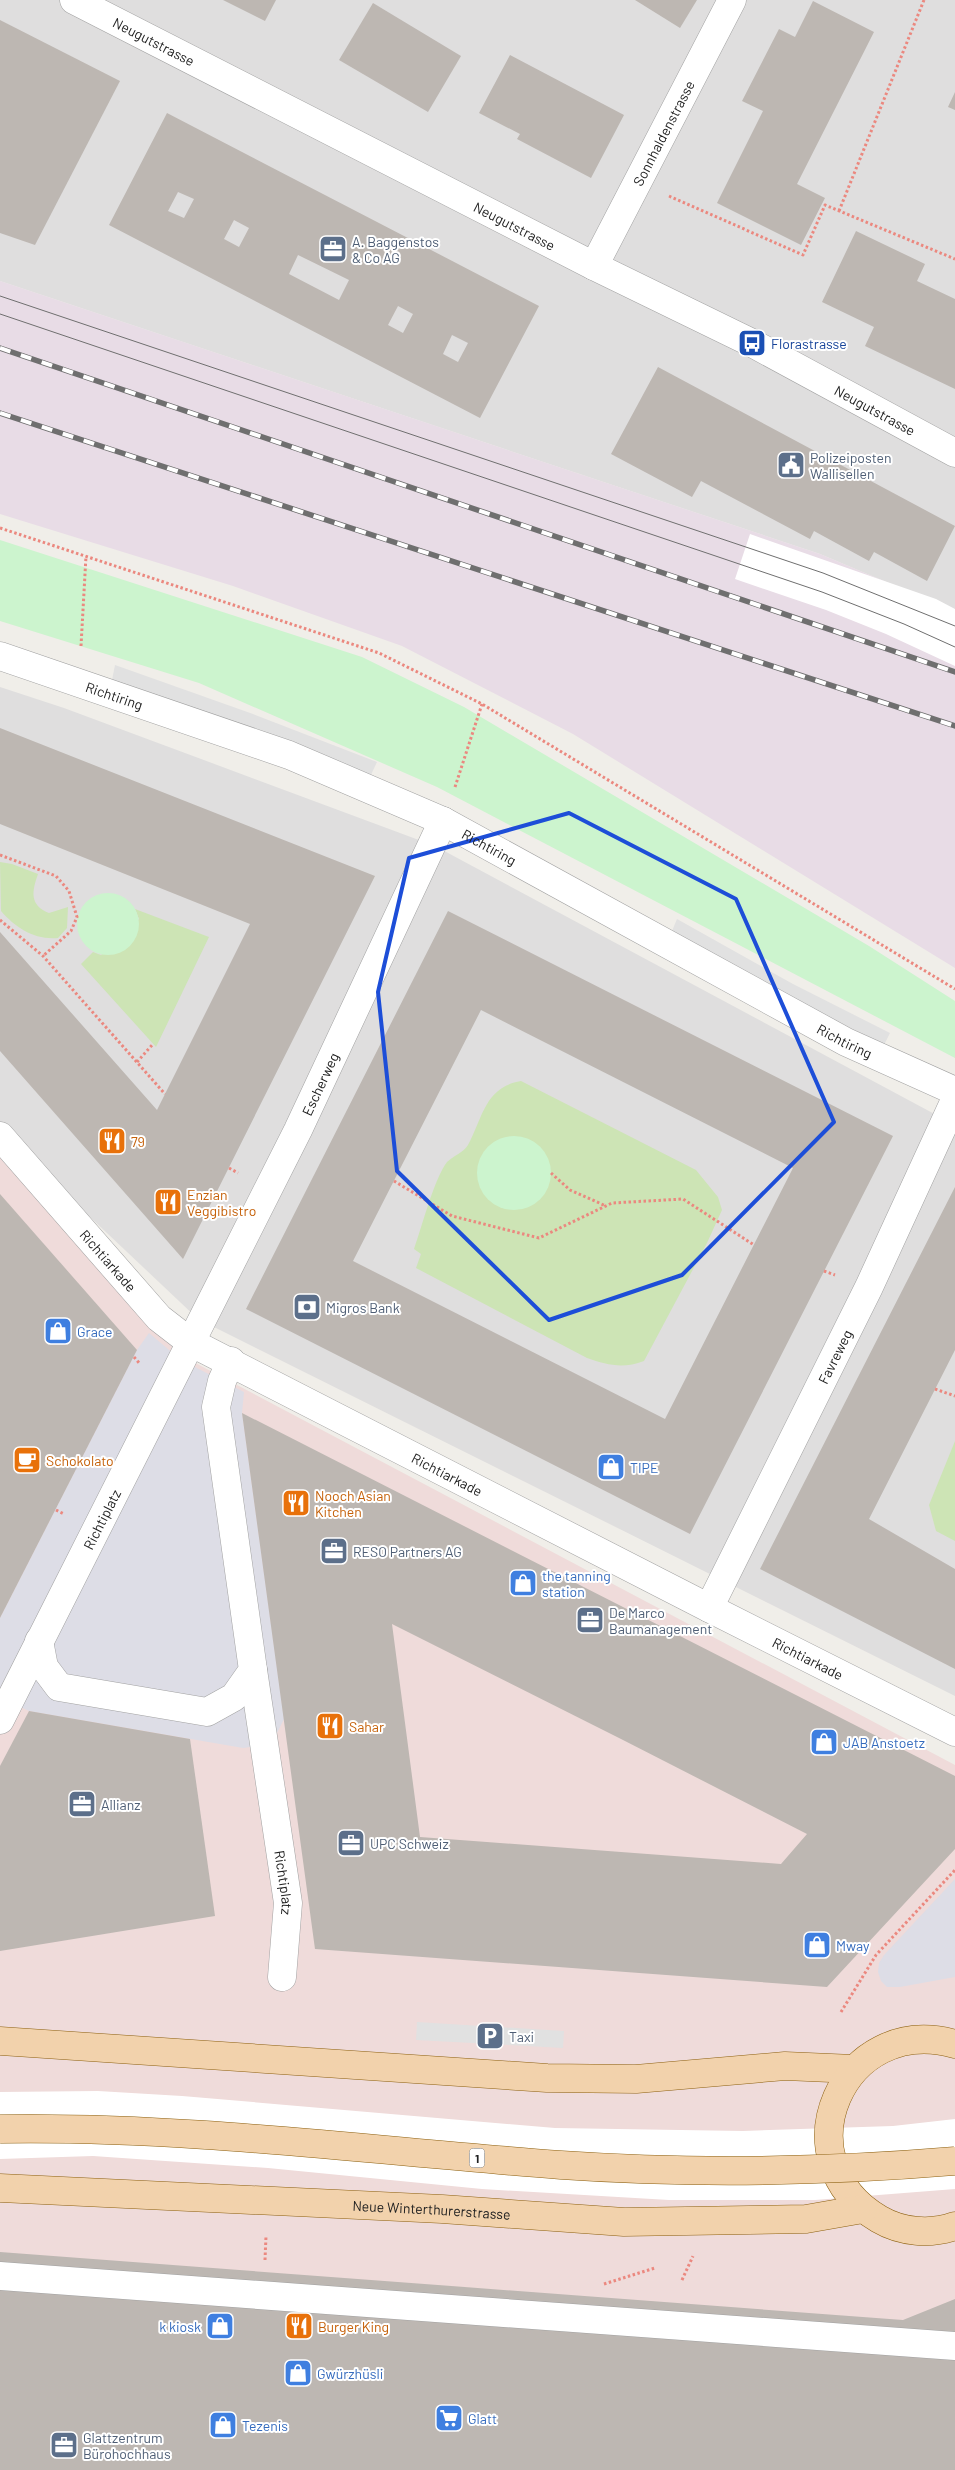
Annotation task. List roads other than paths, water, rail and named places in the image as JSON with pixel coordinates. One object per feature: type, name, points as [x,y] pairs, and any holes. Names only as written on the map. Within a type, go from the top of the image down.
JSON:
[{"type":"main road","points":[[955,2044],[940,2040],[914,2039],[889,2046],[866,2058],[854,2069],[834,2102],[828,2131],[832,2160],[839,2178],[843,2187],[863,2210],[888,2224],[915,2231],[943,2230],[955,2226]]},
{"type":"main road","points":[[0,2041],[547,2078],[636,2079],[785,2066],[854,2069]]},
{"type":"main road","name":"1","points":[[0,2129],[82,2128],[194,2133],[563,2165],[666,2170],[782,2171],[955,2161]]},
{"type":"main road","name":"Neue Winterthurerstrasse","points":[[0,2188],[442,2210],[624,2222],[806,2219],[863,2210]]},
{"type":"street","name":"Neugutstrasse","points":[[74,0],[594,266],[814,375],[955,453]]},
{"type":"street","name":"Sonnhaldenstrasse","points":[[594,266],[732,0]]},
{"type":"street","name":"Richtiring","points":[[0,656],[289,755],[444,821],[846,1042],[955,1091]]},
{"type":"street","name":"Escherweg","points":[[190,1342],[298,1130],[444,821]]},
{"type":"street","name":"Favreweg","points":[[709,1608],[869,1287],[955,1100]]},
{"type":"street","name":"Richtiarkade","points":[[0,1136],[159,1318],[190,1342],[231,1361],[709,1608],[955,1732]]},
{"type":"street","name":"Richtiplatz","points":[[0,1720],[190,1342]]},
{"type":"street","name":"Richtiplatz","points":[[231,1361],[222,1381],[216,1408],[252,1670],[288,1903],[282,1977]]},
{"type":"street","points":[[39,1641],[44,1667],[59,1687],[207,1712],[234,1697],[252,1670]]},
{"type":"street","points":[[0,2276],[955,2346]]},
{"type":"tram line","points":[[0,296],[823,573],[955,626]]},
{"type":"tram line","points":[[0,314],[822,592],[904,624],[955,647]]},
{"type":"railway","points":[[0,348],[955,672]]},
{"type":"railway","points":[[0,413],[955,726]]},
{"type":"place","name":"A. Baggenstos & Co AG","points":[[333,249]]},
{"type":"place","name":"Florastrasse","points":[[752,343]]},
{"type":"place","name":"Polizeiposten Wallisellen","points":[[791,465]]},
{"type":"place","name":"79","points":[[112,1141]]},
{"type":"place","name":"Enzian Veggibistro","points":[[168,1202]]},
{"type":"place","name":"Migros Bank","points":[[307,1307]]},
{"type":"place","name":"Grace","points":[[58,1331]]},
{"type":"place","name":"Schokolato","points":[[27,1460]]},
{"type":"place","name":"TIPE","points":[[611,1467]]},
{"type":"place","name":"Nooch Asian Kitchen","points":[[296,1503]]},
{"type":"place","name":"RESO Partners AG","points":[[334,1551]]},
{"type":"place","name":"the tanning station","points":[[523,1583]]},
{"type":"place","name":"De Marco Baumanagement","points":[[590,1620]]},
{"type":"place","name":"Sahar","points":[[330,1726]]},
{"type":"place","name":"JAB Anstoetz","points":[[824,1742]]},
{"type":"place","name":"Allianz","points":[[82,1804]]},
{"type":"place","name":"UPC Schweiz","points":[[351,1843]]},
{"type":"place","name":"Mway","points":[[817,1945]]},
{"type":"place","name":"Taxi","points":[[490,2036]]},
{"type":"place","name":"k kiosk","points":[[220,2326]]},
{"type":"place","name":"Burger King","points":[[299,2326]]},
{"type":"place","name":"Gwürzhüsli","points":[[298,2373]]},
{"type":"place","name":"Glatt","points":[[449,2418]]},
{"type":"place","name":"Tezenis","points":[[223,2425]]},
{"type":"place","name":"Glattzentrum Bürohochhaus","points":[[64,2445]]}]
